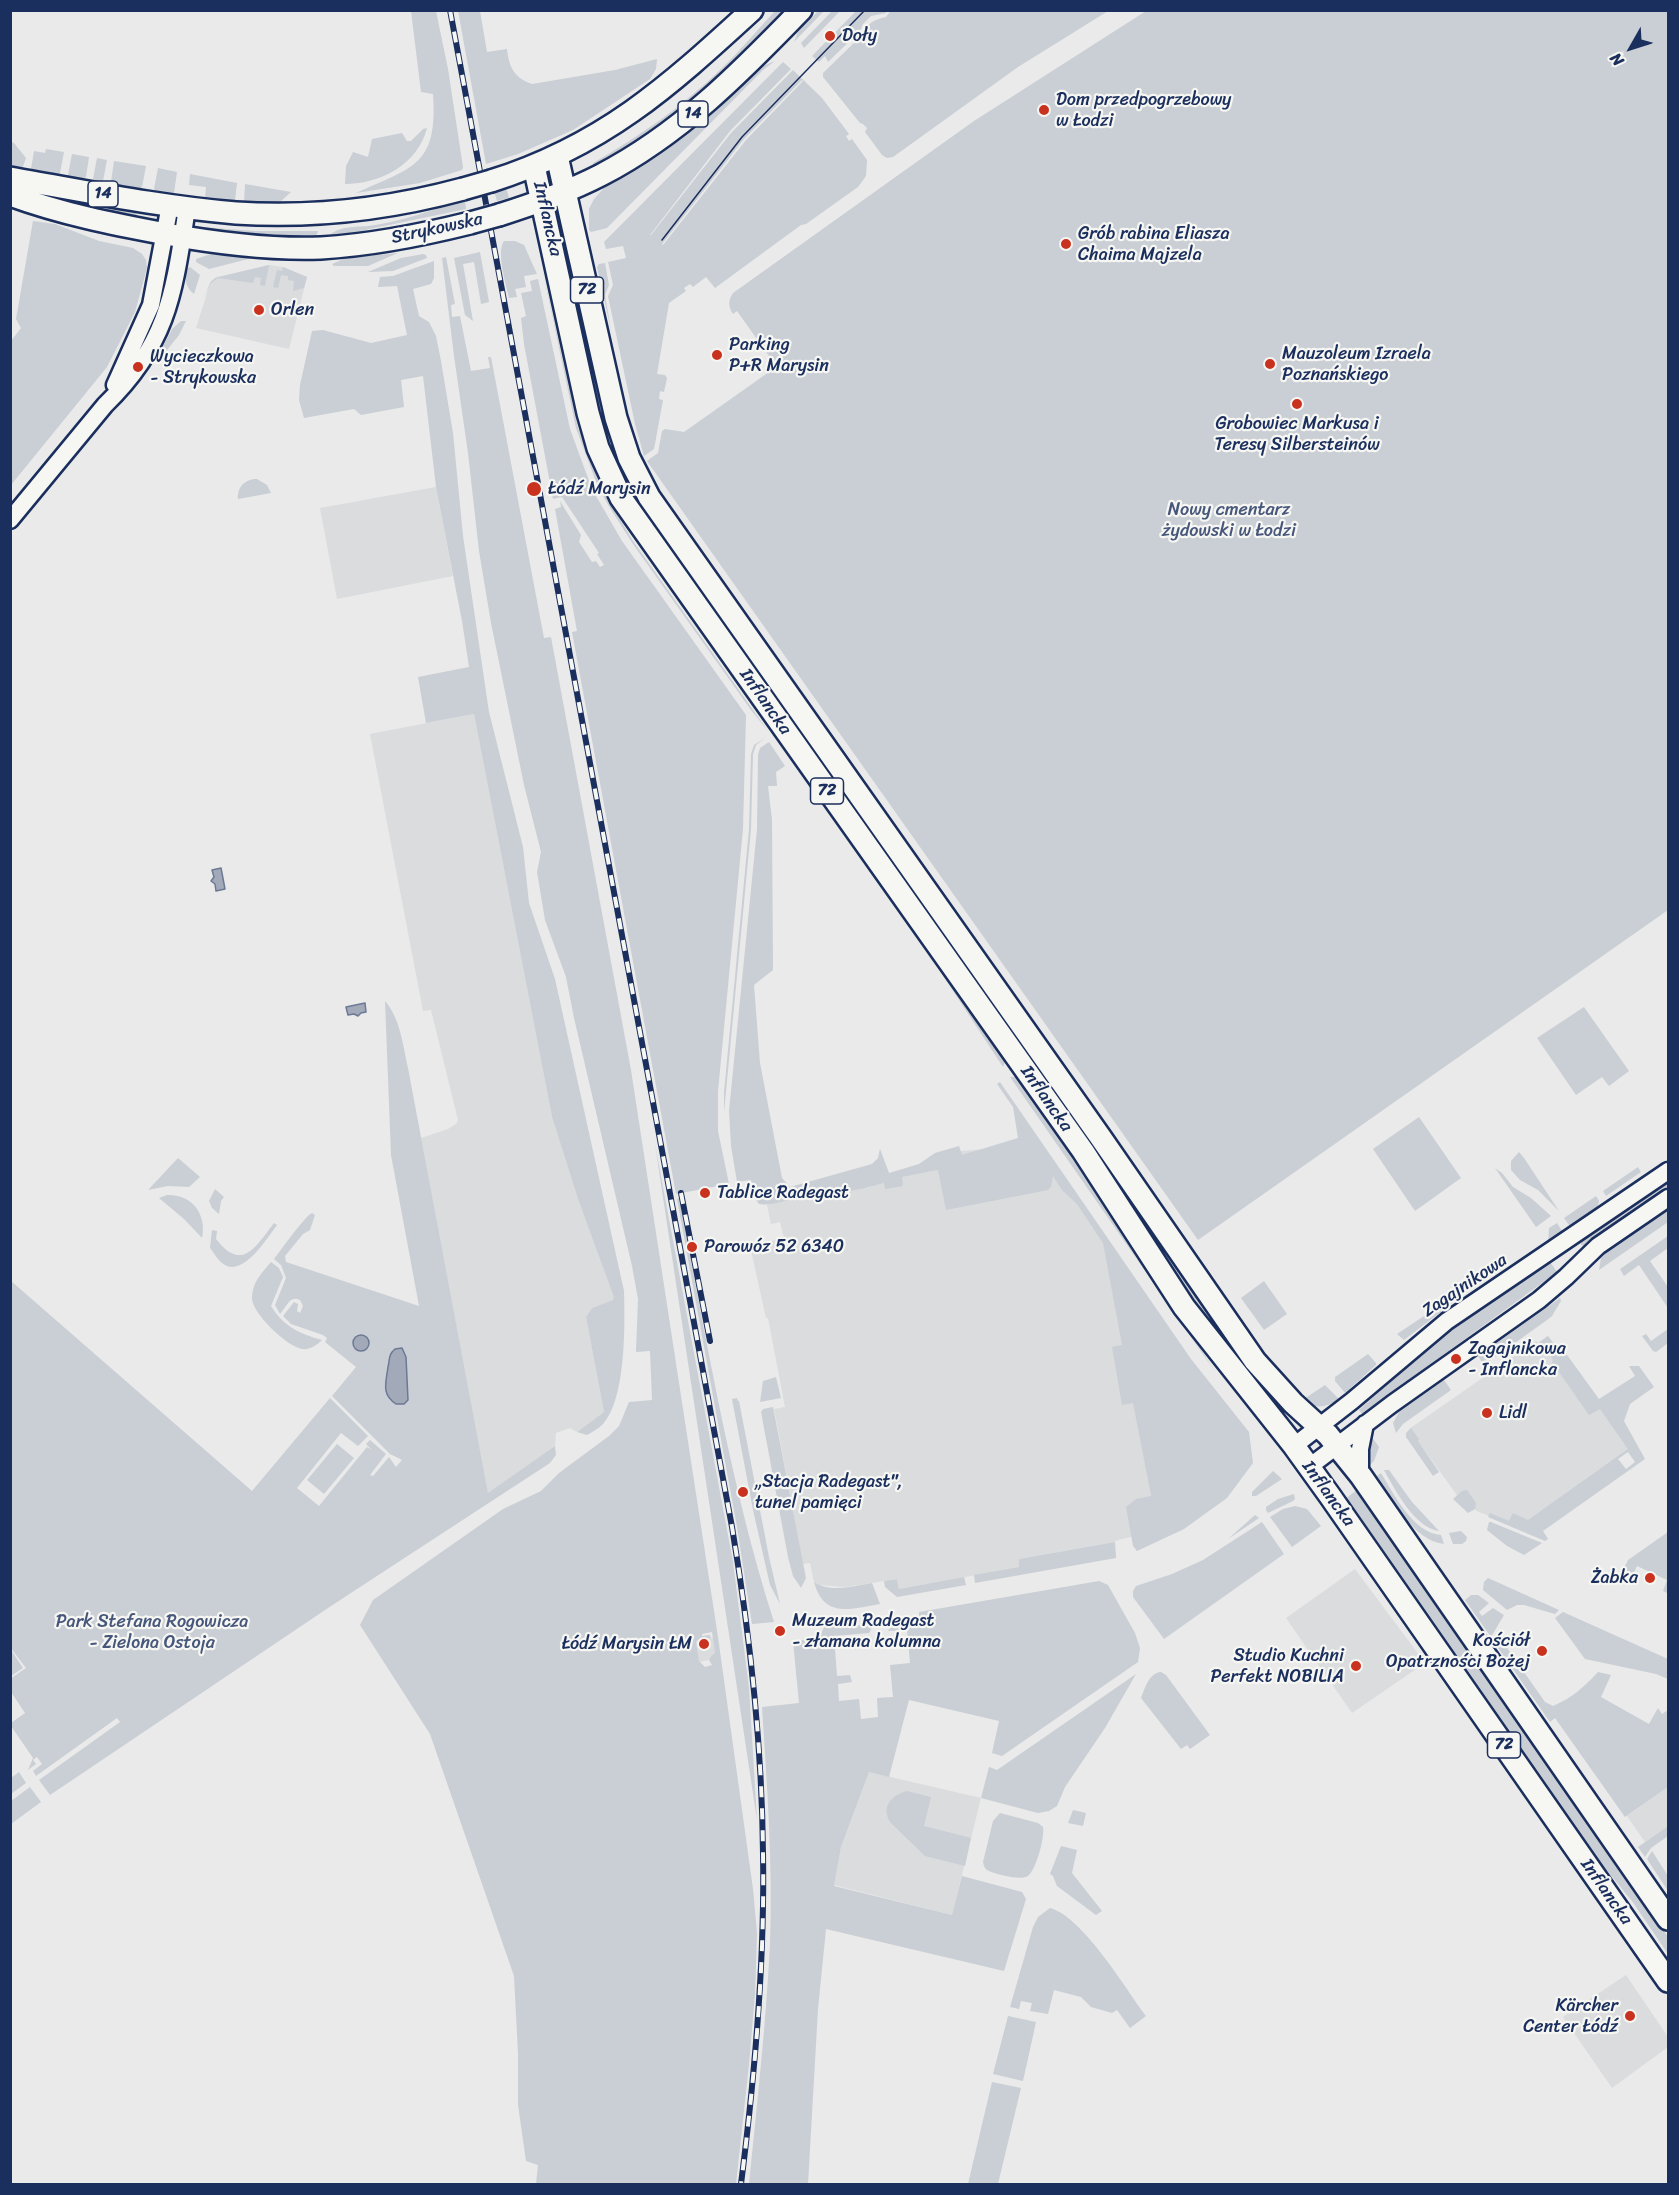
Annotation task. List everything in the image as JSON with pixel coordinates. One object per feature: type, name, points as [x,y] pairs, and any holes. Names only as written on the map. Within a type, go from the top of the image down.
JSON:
[{"type":"main road","name":"Strykowska","points":[[10,178],[178,206],[268,214],[332,213],[396,204],[463,189],[534,166],[611,127],[646,103],[752,10]]},
{"type":"main road","name":"Strykowska","points":[[10,195],[97,222],[174,236],[258,246],[320,248],[404,237],[470,223],[565,192],[626,161],[684,122],[731,82],[801,10]]},
{"type":"main road","name":"Inflancka","points":[[557,156],[608,389],[624,443],[641,484],[1101,1138],[1235,1333],[1275,1384],[1338,1445],[1360,1474],[1668,1919]]},
{"type":"main road","name":"Inflancka","points":[[534,166],[588,413],[598,448],[621,498],[1083,1151],[1184,1307],[1294,1446],[1668,1981]]},
{"type":"street","points":[[10,520],[105,405],[137,341],[151,306],[174,236],[178,206]]},
{"type":"street","name":"Zagajnikowa","points":[[1294,1446],[1447,1321],[1668,1171]]},
{"type":"street","points":[[1309,1467],[1365,1424],[1539,1300],[1598,1246],[1668,1198]]},
{"type":"street","points":[[1360,1474],[1360,1449],[1365,1424]]},
{"type":"shaded area","points":[[269,265],[283,267],[307,277],[289,349],[196,328],[211,281],[217,277]]},
{"type":"shaded area","points":[[436,487],[453,576],[337,599],[320,508]]},
{"type":"shaded area","points":[[474,714],[552,1117],[578,1199],[615,1297],[613,1300],[592,1308],[586,1317],[604,1412],[577,1432],[570,1428],[556,1433],[555,1446],[488,1494],[421,1138],[448,1129],[458,1120],[431,1010],[423,1011],[370,734]]},
{"type":"shaded area","points":[[1038,1145],[1102,1236],[1151,1496],[1142,1534],[1115,1542],[1019,1559],[1020,1567],[899,1589],[897,1579],[845,1587],[820,1585],[814,1582],[810,1563],[803,1564],[774,1409],[785,1407],[768,1318],[766,1318],[750,1246],[784,1238],[780,1222],[771,1224],[767,1205],[884,1183],[903,1186],[901,1177],[938,1170],[935,1153]]},
{"type":"shaded area","points":[[1548,1336],[1630,1449],[1518,1528],[1477,1511],[1457,1495],[1409,1429],[1536,1341],[1538,1343]]},
{"type":"shaded area","points":[[1355,1569],[1425,1663],[1352,1713],[1286,1618]]},
{"type":"shaded area","points":[[713,1638],[716,1653],[709,1660],[699,1662],[696,1641]]},
{"type":"shaded area","points":[[869,1772],[981,1798],[952,1915],[834,1885],[841,1847]]},
{"type":"shaded area","points":[[1668,1787],[1668,1826],[1645,1842],[1627,1816]]},
{"type":"shaded area","points":[[1626,1975],[1668,2037],[1668,2047],[1612,2088],[1563,2017]]},
{"type":"green space","points":[[891,10],[1108,11],[1018,67],[893,157],[887,158],[882,155],[865,132],[867,128],[860,123],[823,77],[823,73],[857,40],[860,42],[866,37],[863,34],[869,24],[886,17]]},
{"type":"green space","points":[[411,11],[436,11],[448,69],[463,167],[462,170],[420,183],[356,193],[393,177],[418,161],[426,150],[431,136],[433,94],[421,92]]},
{"type":"green space","points":[[458,11],[480,11],[487,52],[507,49],[514,71],[521,79],[532,84],[615,70],[657,59],[656,69],[650,79],[573,130],[518,154],[486,164]]},
{"type":"green space","points":[[775,11],[787,11],[697,96],[659,127],[611,158],[594,166],[593,163],[628,142],[692,95],[729,61]]},
{"type":"green space","points":[[818,11],[824,11],[794,42],[798,32]]},
{"type":"green space","points":[[832,11],[840,11],[804,48],[801,43]]},
{"type":"green space","points":[[856,11],[887,11],[871,16],[860,31],[828,62],[825,56],[819,62],[812,56]]},
{"type":"green space","name":"Nowy cmentarz żydowski w Łodzi","points":[[1146,11],[1668,11],[1668,910],[1198,1240],[647,461],[658,453],[662,431],[665,429],[684,432],[769,372],[766,368],[774,363],[737,311],[733,314],[731,311],[729,301],[733,293],[974,121]]},
{"type":"green space","points":[[775,61],[763,70],[607,228],[591,232],[589,230],[589,209],[604,188],[638,168],[691,131],[763,66]]},
{"type":"green space","points":[[783,62],[791,69],[730,131],[650,235],[731,133],[793,70],[822,98],[849,134],[846,136],[849,141],[852,139],[867,160],[866,176],[858,187],[806,224],[801,225],[715,288],[706,277],[693,287],[690,284],[684,288],[686,291],[669,303],[657,374],[665,375],[667,378],[664,392],[660,391],[659,399],[663,400],[654,449],[644,456],[608,296],[613,285],[608,262],[626,258],[623,246],[606,249],[604,242]],"holes":[[[803,81],[746,140],[663,245],[744,139]]]},
{"type":"green space","points":[[427,128],[422,141],[407,162],[384,176],[345,184],[346,166],[353,152],[368,157],[372,139],[402,133],[407,141],[411,141]]},
{"type":"green space","points":[[11,142],[26,158],[22,169],[11,167]]},
{"type":"green space","points":[[46,149],[64,152],[58,175],[31,169],[34,151],[45,153]]},
{"type":"green space","points":[[72,154],[89,157],[86,177],[83,179],[68,175]]},
{"type":"green space","points":[[97,158],[107,160],[101,183],[93,179]]},
{"type":"green space","points":[[114,161],[146,166],[140,189],[113,185],[111,182]]},
{"type":"green space","points":[[158,168],[177,172],[174,193],[154,189]]},
{"type":"green space","points":[[190,174],[237,183],[235,200],[233,202],[205,198],[206,187],[189,185]]},
{"type":"green space","points":[[245,184],[291,192],[280,202],[244,202]]},
{"type":"green space","points":[[506,187],[509,198],[497,201],[494,191]]},
{"type":"green space","points":[[32,192],[137,211],[136,218],[71,207]]},
{"type":"green space","points":[[465,201],[466,209],[329,236],[342,229],[393,222]]},
{"type":"green space","points":[[33,221],[55,224],[99,241],[133,248],[142,254],[147,268],[135,312],[107,367],[11,485],[11,341],[21,328],[16,319]]},
{"type":"green space","points":[[202,227],[255,231],[318,231],[316,237],[302,237],[230,232],[202,229]]},
{"type":"green space","points":[[504,241],[515,241],[524,245],[537,274],[524,276],[526,287],[515,289],[517,297],[509,298],[501,260]]},
{"type":"green space","points":[[480,252],[489,302],[481,304],[474,262],[463,264],[473,321],[465,315],[454,258]]},
{"type":"green space","points":[[398,253],[368,266],[334,266],[332,264],[346,258]]},
{"type":"green space","points":[[211,254],[252,258],[209,269],[196,262],[196,259]]},
{"type":"green space","points":[[423,254],[427,258],[393,271],[368,272],[401,258]]},
{"type":"green space","points":[[563,255],[567,255],[595,389],[618,451],[1285,1405],[1281,1409],[1167,1269],[635,507],[606,448]]},
{"type":"green space","points":[[446,257],[455,304],[451,305],[452,317],[460,316],[471,371],[490,368],[488,357],[491,357],[544,638],[551,637],[631,1070],[718,1637],[757,1933],[755,1994],[736,2184],[536,2184],[538,2165],[526,2161],[518,2105],[514,1976],[430,1734],[360,1625],[373,1600],[503,1509],[541,1491],[559,1473],[609,1436],[619,1426],[629,1402],[652,1400],[650,1351],[636,1352],[638,1299],[632,1266],[566,977],[545,920],[537,872],[541,852],[524,785],[491,623],[479,551],[442,258]],"holes":[[[712,1632],[715,1653],[709,1660],[712,1665],[705,1667],[699,1661],[696,1641],[711,1638],[710,1635],[702,1636],[702,1634]]]},
{"type":"green space","points":[[434,261],[434,278],[431,284],[413,289],[419,316],[429,322],[436,336],[441,361],[453,433],[463,536],[489,712],[523,847],[529,903],[555,979],[624,1291],[622,1360],[616,1397],[611,1412],[603,1424],[587,1435],[577,1432],[604,1412],[586,1317],[592,1308],[613,1300],[614,1297],[578,1199],[552,1117],[474,714],[426,723],[418,677],[469,667],[436,487],[423,376],[401,380],[404,407],[361,415],[354,409],[304,418],[299,400],[312,331],[323,330],[371,343],[407,335],[397,286],[378,287],[380,277],[393,276]]},
{"type":"green space","points":[[605,263],[609,285],[605,295],[611,330],[597,267]]},
{"type":"green space","points":[[269,265],[265,286],[260,285],[261,278],[255,277],[253,283],[218,278],[211,283],[204,298],[210,283],[215,278]]},
{"type":"green space","points":[[190,267],[200,275],[194,294],[186,282]]},
{"type":"green space","points":[[283,267],[307,277],[304,288],[293,291],[294,281],[288,280],[288,276],[281,275],[278,288],[273,287],[277,270],[282,271]]},
{"type":"green space","points":[[542,267],[578,428],[600,486],[633,541],[768,731],[633,544],[598,487],[576,428]]},
{"type":"green space","points":[[538,279],[570,429],[592,489],[622,541],[746,715],[743,829],[718,1091],[718,1131],[729,1184],[676,1194],[572,632],[577,631],[555,509],[561,507],[560,501],[581,535],[579,542],[592,562],[596,561],[600,567],[604,565],[597,554],[599,553],[562,497],[553,499],[524,344],[521,318],[526,316],[521,293],[532,291],[530,281]]},
{"type":"green space","points":[[181,321],[186,321],[179,335],[159,360],[157,359],[172,329]]},
{"type":"green space","points":[[257,479],[267,485],[271,493],[238,499],[243,485],[249,480]]},
{"type":"green space","points":[[765,738],[756,745],[753,754],[751,829],[724,1112],[749,829],[751,754],[754,745]]},
{"type":"green space","points":[[769,742],[785,766],[776,772],[777,786],[768,786],[772,820],[773,970],[754,985],[760,1063],[782,1178],[790,1187],[872,1164],[878,1158],[880,1149],[889,1173],[919,1164],[935,1153],[959,1146],[962,1155],[1018,1138],[1013,1107],[997,1084],[1000,1082],[1191,1359],[1249,1432],[1253,1463],[1227,1498],[1184,1529],[1137,1551],[1133,1546],[1126,1507],[1136,1499],[1151,1496],[1133,1403],[1122,1405],[1112,1347],[1122,1345],[1103,1243],[1077,1204],[1062,1190],[1053,1176],[1051,1187],[1048,1190],[946,1210],[938,1170],[902,1177],[903,1186],[885,1189],[884,1183],[769,1204],[759,1204],[754,1197],[751,1180],[737,1182],[731,1146],[729,1111],[757,829],[758,755],[760,748]]},
{"type":"green space","points":[[892,898],[1007,1057],[1003,1067]]},
{"type":"green space","name":"Park Stefana Rogowicza - Zielona Ostoja","points":[[385,1001],[398,1024],[404,1050],[488,1493],[555,1446],[556,1455],[550,1463],[331,1606],[50,1795],[39,1780],[120,1722],[117,1718],[36,1776],[33,1771],[42,1764],[37,1757],[33,1760],[36,1764],[28,1770],[33,1758],[11,1726],[11,1723],[25,1713],[11,1692],[10,1679],[26,1668],[10,1647],[11,1281],[252,1491],[330,1398],[368,1436],[358,1446],[341,1433],[297,1488],[319,1506],[367,1447],[372,1450],[366,1444],[370,1440],[386,1454],[370,1475],[373,1476],[389,1457],[396,1467],[402,1460],[390,1454],[332,1396],[356,1367],[325,1342],[327,1338],[323,1335],[291,1324],[283,1316],[294,1302],[298,1304],[297,1311],[300,1313],[303,1306],[300,1300],[291,1300],[280,1314],[275,1305],[286,1278],[281,1265],[274,1259],[312,1213],[315,1215],[310,1230],[303,1234],[285,1256],[286,1262],[419,1306],[391,1155]]},
{"type":"green space","points":[[1584,1007],[1629,1071],[1609,1086],[1602,1077],[1576,1095],[1537,1038]]},
{"type":"green space","points":[[1010,1077],[1021,1077],[1091,1176],[1214,1370]]},
{"type":"green space","points":[[1419,1117],[1461,1178],[1415,1211],[1373,1149]]},
{"type":"green space","points":[[655,1144],[733,1562],[749,1688],[757,1820]]},
{"type":"green space","points":[[1519,1152],[1559,1211],[1538,1190],[1520,1180],[1511,1170],[1511,1161]]},
{"type":"green space","points":[[178,1158],[200,1177],[189,1187],[168,1186],[148,1190]]},
{"type":"green space","points":[[1638,1167],[1641,1172],[1606,1196],[1603,1191]]},
{"type":"green space","points":[[1495,1168],[1513,1187],[1531,1198],[1551,1216],[1536,1227]]},
{"type":"green space","points":[[1668,1181],[1668,1188],[1584,1246],[1581,1245],[1581,1241]]},
{"type":"green space","points":[[215,1189],[224,1197],[219,1214],[212,1208],[209,1201]]},
{"type":"green space","points":[[167,1195],[184,1198],[196,1207],[202,1221],[202,1238],[159,1198]]},
{"type":"green space","points":[[1596,1196],[1599,1201],[1597,1210],[1573,1227],[1569,1225],[1564,1218]]},
{"type":"green space","points":[[679,1198],[732,1465],[758,1570],[774,1622],[752,1624],[737,1527],[677,1199]]},
{"type":"green space","points":[[1668,1209],[1668,1222],[1599,1270],[1601,1258],[1606,1253]]},
{"type":"green space","points":[[274,1223],[277,1225],[262,1246],[249,1260],[234,1267],[224,1265],[210,1248],[212,1230],[217,1231],[216,1239],[225,1249],[233,1254],[248,1253],[261,1241]]},
{"type":"green space","points":[[1557,1223],[1562,1231],[1561,1235],[1548,1244],[1549,1228]]},
{"type":"green space","points":[[1668,1236],[1668,1248],[1650,1261],[1668,1287],[1668,1308],[1639,1265],[1624,1276],[1620,1269]]},
{"type":"green space","points":[[271,1262],[279,1268],[283,1277],[271,1306],[281,1319],[293,1328],[322,1340],[313,1347],[302,1349],[287,1342],[271,1328],[253,1304],[252,1292],[256,1282]]},
{"type":"green space","points":[[1550,1262],[1557,1272],[1362,1414],[1359,1410],[1436,1341]]},
{"type":"green space","points":[[1264,1281],[1287,1314],[1264,1330],[1241,1298]]},
{"type":"green space","points":[[1454,1296],[1455,1301],[1404,1340],[1397,1334]]},
{"type":"green space","points":[[1560,1298],[1561,1301],[1552,1316],[1484,1365],[1478,1356]]},
{"type":"green space","points":[[1668,1329],[1668,1343],[1656,1352],[1642,1336],[1646,1334],[1651,1341]]},
{"type":"green space","points":[[1548,1336],[1558,1350],[1562,1348],[1599,1399],[1635,1376],[1629,1366],[1639,1366],[1654,1387],[1630,1404],[1624,1421],[1645,1459],[1543,1531],[1548,1539],[1545,1541],[1488,1517],[1490,1513],[1509,1521],[1513,1513],[1528,1520],[1628,1449],[1600,1409],[1589,1415],[1542,1344],[1538,1343]],"holes":[[[1628,1452],[1635,1462],[1626,1469],[1618,1459]]]},
{"type":"green space","points":[[1368,1354],[1376,1365],[1345,1393],[1335,1381],[1335,1377]]},
{"type":"green space","points":[[776,1377],[781,1398],[760,1402],[763,1381]]},
{"type":"green space","points":[[1444,1380],[1451,1390],[1403,1424],[1396,1433],[1393,1423],[1399,1412]]},
{"type":"green space","points":[[1325,1385],[1339,1399],[1321,1406],[1301,1401]]},
{"type":"green space","points":[[737,1398],[780,1604],[770,1585],[753,1510],[732,1399]]},
{"type":"green space","points":[[773,1407],[806,1578],[801,1588],[793,1576],[788,1557],[761,1412],[763,1409]]},
{"type":"green space","points":[[1411,1428],[1439,1472],[1433,1476],[1406,1437],[1406,1433]]},
{"type":"green space","points":[[1371,1436],[1379,1447],[1370,1465],[1367,1456]]},
{"type":"green space","points":[[337,1444],[354,1458],[324,1494],[307,1480]]},
{"type":"green space","points":[[1384,1470],[1389,1470],[1412,1502],[1439,1531],[1430,1528],[1414,1516]]},
{"type":"green space","points":[[1273,1471],[1282,1479],[1256,1496],[1252,1496],[1252,1492]]},
{"type":"green space","points":[[1381,1473],[1405,1511],[1422,1528],[1441,1535],[1444,1544],[1422,1535],[1405,1518],[1377,1476]]},
{"type":"green space","points":[[1357,1490],[1668,1937],[1668,1954],[1632,1901],[1584,1843],[1345,1499]]},
{"type":"green space","points":[[1467,1490],[1476,1503],[1475,1509],[1468,1513],[1453,1499],[1462,1491]]},
{"type":"green space","points":[[1294,1494],[1293,1501],[1268,1513],[1266,1510],[1266,1507],[1278,1499]]},
{"type":"green space","points":[[1295,1506],[1307,1509],[1321,1526],[1292,1547],[1270,1517],[1283,1509]]},
{"type":"green space","points":[[1255,1515],[1259,1518],[1228,1539]]},
{"type":"green space","points":[[1262,1522],[1284,1554],[1164,1639],[1133,1597],[1136,1586],[1172,1574],[1203,1560]]},
{"type":"green space","points":[[1489,1522],[1542,1543],[1524,1555],[1507,1546],[1487,1530]]},
{"type":"green space","points":[[1461,1531],[1467,1537],[1466,1541],[1462,1544],[1453,1544],[1449,1533]]},
{"type":"green space","points":[[1668,1532],[1667,1593],[1663,1591],[1667,1580],[1637,1566],[1632,1577],[1622,1572],[1628,1560]]},
{"type":"green space","points":[[1115,1542],[1116,1558],[975,1583],[974,1575],[1019,1567],[1019,1559]]},
{"type":"green space","points":[[964,1577],[966,1585],[897,1597],[885,1587],[884,1581],[897,1579],[899,1589]]},
{"type":"green space","points":[[1488,1578],[1559,1610],[1555,1614],[1517,1605],[1507,1610],[1483,1590],[1484,1582]]},
{"type":"green space","points":[[1099,1581],[1108,1585],[1135,1633],[1140,1648],[1138,1662],[1002,1756],[992,1753],[999,1721],[909,1700],[889,1777],[869,1772],[841,1847],[834,1886],[952,1915],[962,1876],[1022,1892],[1026,1899],[1004,1971],[826,1929],[818,2009],[808,2184],[749,2184],[764,2034],[771,1914],[768,1795],[762,1707],[799,1703],[793,1641],[818,1639],[826,1624],[847,1627],[875,1623],[869,1633],[834,1636],[837,1676],[850,1675],[852,1682],[838,1684],[839,1701],[859,1699],[861,1719],[878,1717],[877,1698],[893,1697],[890,1665],[910,1663],[907,1630],[888,1631],[896,1620],[919,1616],[919,1612]]},
{"type":"green space","points":[[814,1582],[835,1588],[872,1583],[880,1604],[849,1609],[832,1607],[824,1602]]},
{"type":"green space","points":[[1471,1595],[1478,1595],[1489,1603],[1479,1612],[1482,1616],[1493,1608],[1504,1615],[1491,1637],[1465,1600]]},
{"type":"green space","points":[[1563,1612],[1668,1659],[1668,1679],[1656,1674],[1585,1659],[1555,1618]]},
{"type":"green space","points":[[1500,1638],[1545,1702],[1553,1706],[1577,1692],[1598,1672],[1611,1675],[1601,1697],[1649,1724],[1658,1708],[1662,1714],[1668,1710],[1668,1787],[1625,1817],[1555,1718],[1550,1722],[1494,1642]]},
{"type":"green space","points":[[11,1650],[23,1668],[10,1676]]},
{"type":"green space","points":[[1161,1672],[1166,1675],[1210,1735],[1190,1749],[1187,1745],[1181,1749],[1141,1698],[1150,1678]]},
{"type":"green space","points":[[1136,1674],[1105,1728],[1065,1787],[1057,1806],[1049,1811],[1038,1813],[981,1798],[989,1767],[997,1770]]},
{"type":"green space","points":[[19,1772],[26,1783],[11,1794],[11,1778]]},
{"type":"green space","points":[[30,1787],[41,1802],[11,1824],[11,1801]]},
{"type":"green space","points":[[907,1791],[931,1797],[924,1826],[971,1838],[965,1866],[925,1856],[891,1823],[887,1812],[889,1803],[896,1796]]},
{"type":"green space","points":[[1073,1810],[1086,1813],[1083,1826],[1068,1823]]},
{"type":"green space","points":[[1000,1813],[1038,1823],[1043,1827],[1039,1853],[1028,1876],[1020,1878],[990,1872],[984,1866],[993,1821]]},
{"type":"green space","points":[[1668,1826],[1668,1836],[1651,1848],[1645,1857],[1638,1847]]},
{"type":"green space","points":[[1061,1846],[1077,1850],[1072,1873],[1102,1911],[1096,1915],[1057,1886],[1050,1874]]},
{"type":"green space","points":[[1652,1851],[1668,1876],[1668,1891],[1647,1859]]},
{"type":"green space","points":[[1050,1908],[1063,1914],[1089,1939],[1146,2016],[1130,2028],[1117,2010],[1112,2013],[1091,2007],[1081,1997],[1054,1990],[1048,2014],[1030,2011],[1032,2003],[1021,2001],[1019,2009],[1010,2007],[1033,1927],[1038,1917]]},
{"type":"green space","points":[[1008,2016],[1036,2022],[1023,2081],[993,2074]]},
{"type":"green space","points":[[992,2082],[1021,2088],[998,2184],[968,2184]]},
{"type":"water","points":[[221,868],[225,889],[216,891],[215,884],[211,881],[214,877],[212,870]]},
{"type":"water","points":[[365,1003],[366,1012],[358,1016],[348,1015],[346,1007]]},
{"type":"water","points":[[358,1335],[364,1335],[369,1343],[367,1349],[358,1351],[353,1346],[353,1340]]},
{"type":"water","points":[[402,1348],[406,1357],[408,1400],[404,1404],[396,1404],[386,1392],[386,1383],[390,1355],[395,1349]]},
{"type":"tram line","points":[[662,240],[742,137],[865,10]]},
{"type":"railway","points":[[450,10],[732,1527],[744,1608],[754,1689],[760,1771],[763,1895],[758,2019],[741,2184]]},
{"type":"railway","points":[[681,1193],[710,1341]]},
{"type":"place","name":"Doły","points":[[830,36]]},
{"type":"place","name":"Dom przedpogrzebowy w Łodzi","points":[[1044,110]]},
{"type":"place","name":"Grób rabina Eliasza Chaima Majzela","points":[[1066,244]]},
{"type":"place","name":"Orlen","points":[[259,310]]},
{"type":"place","name":"Parking P+R Marysin","points":[[717,355]]},
{"type":"place","name":"Mauzoleum Izraela Poznańskiego","points":[[1270,364]]},
{"type":"place","name":"Wycieczkowa - Strykowska","points":[[138,367]]},
{"type":"place","name":"Grobowiec Markusa i Teresy Silbersteinów","points":[[1297,404]]},
{"type":"place","name":"Łódź Marysin","points":[[534,489]]},
{"type":"place","name":"Tablice Radegast","points":[[705,1193]]},
{"type":"place","name":"Parowóz 52 6340","points":[[692,1247]]},
{"type":"place","name":"Zagajnikowa - Inflancka","points":[[1456,1359]]},
{"type":"place","name":"Lidl","points":[[1487,1413]]},
{"type":"place","name":"„Stacja Radegast\", tunel pamięci","points":[[743,1492]]},
{"type":"place","name":"Żabka","points":[[1650,1578]]},
{"type":"place","name":"Muzeum Radegast - złamana kolumna","points":[[780,1631]]},
{"type":"place","name":"Łódź Marysin ŁM","points":[[704,1644]]},
{"type":"place","name":"Kościół Opatrzności Bożej","points":[[1542,1651]]},
{"type":"place","name":"Studio Kuchni Perfekt NOBILIA","points":[[1356,1666]]},
{"type":"place","name":"Kärcher Center Łódź","points":[[1630,2016]]}]
